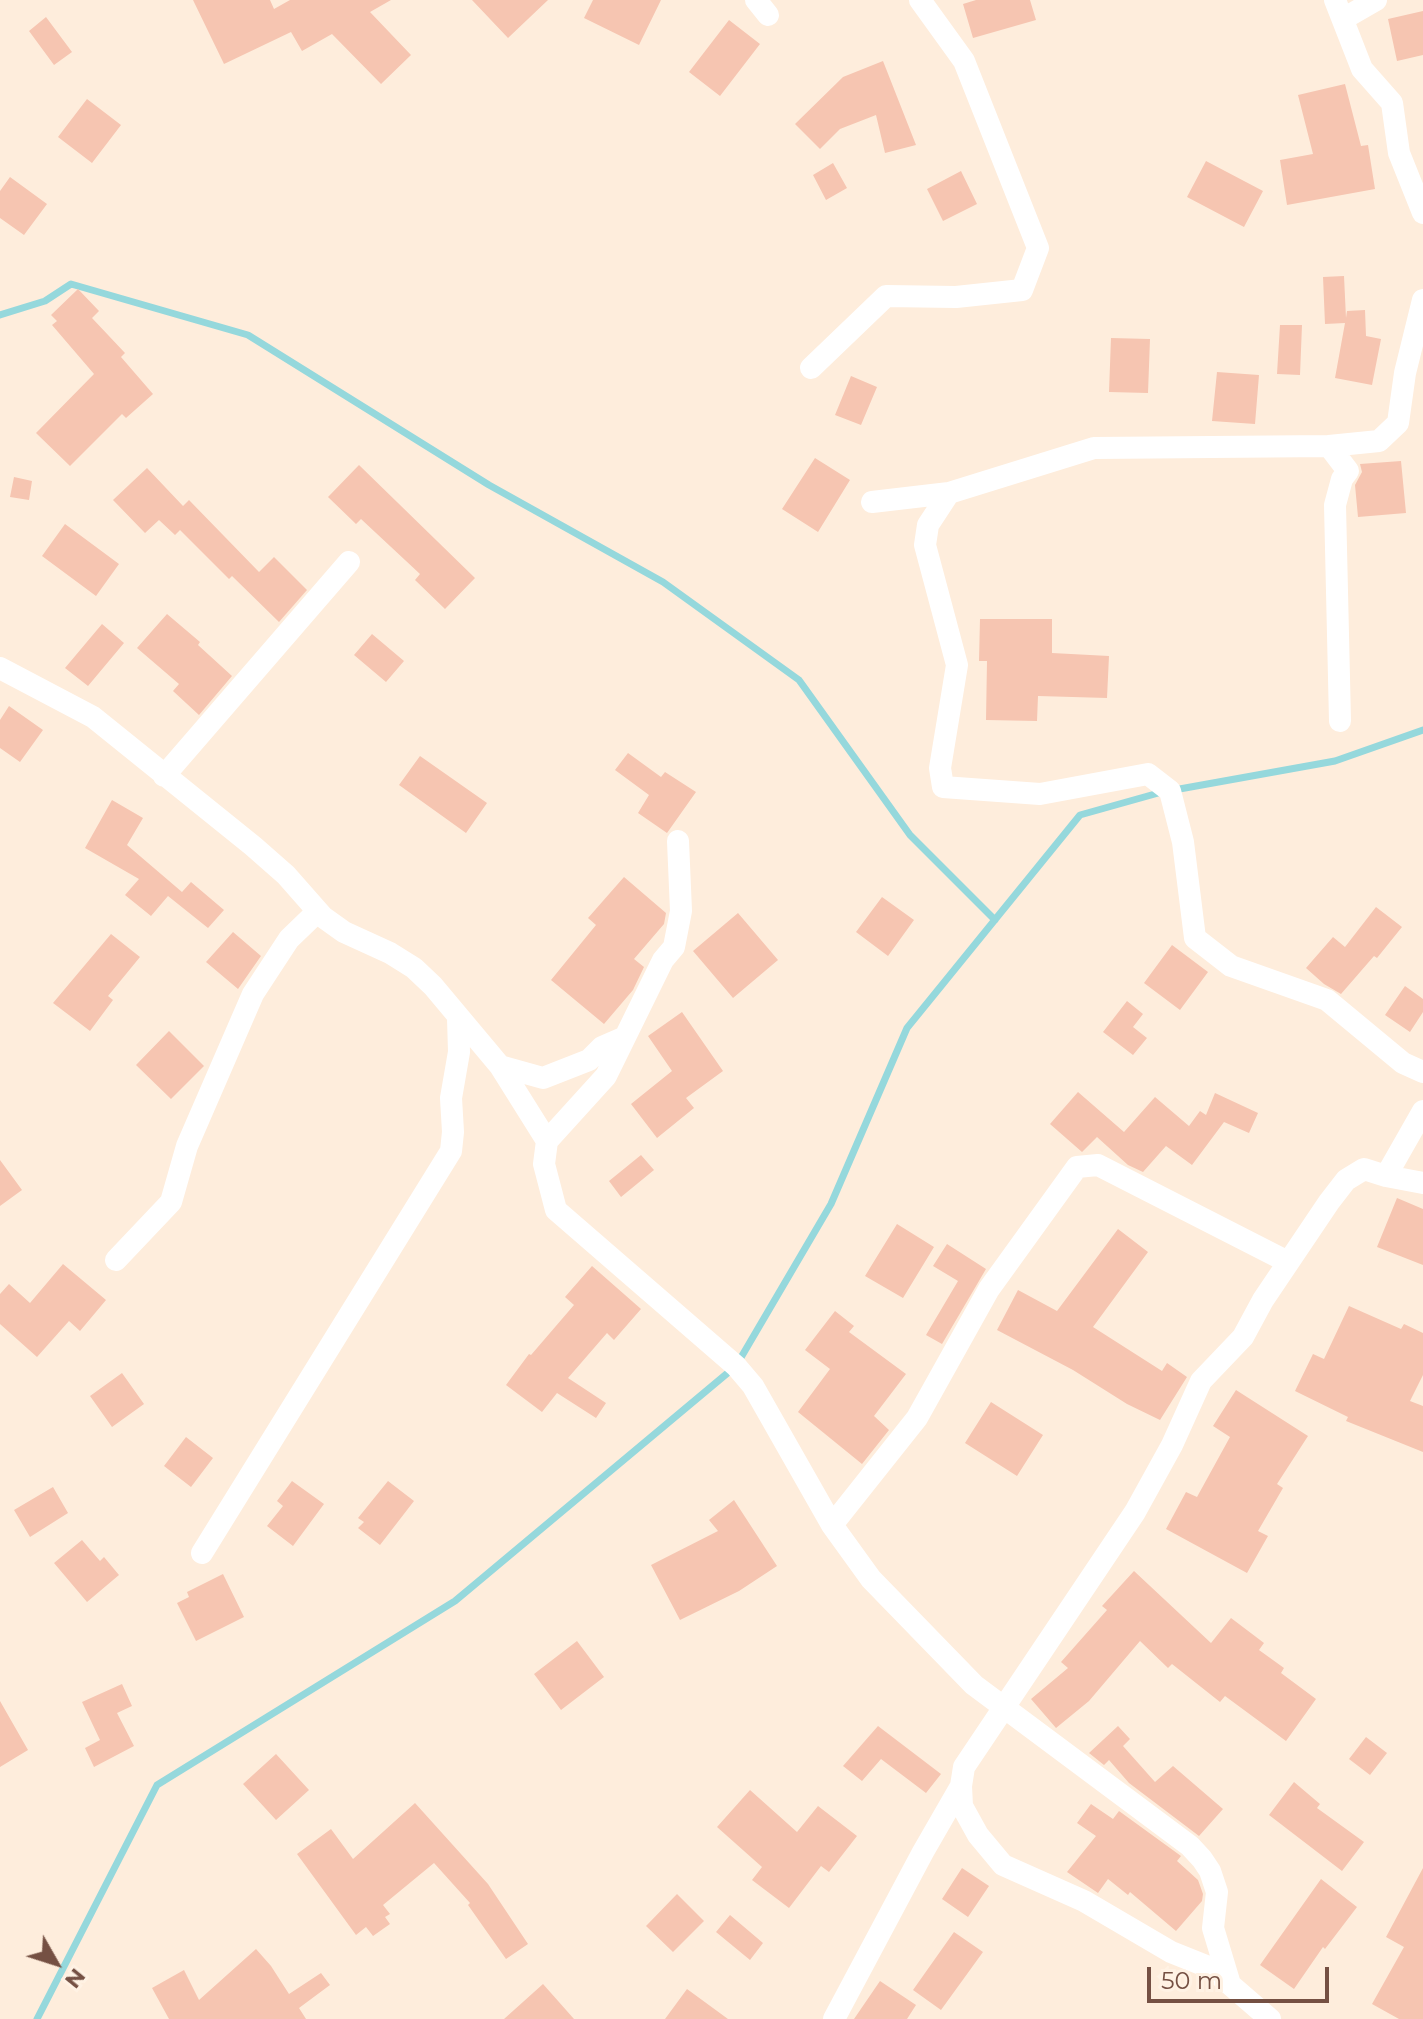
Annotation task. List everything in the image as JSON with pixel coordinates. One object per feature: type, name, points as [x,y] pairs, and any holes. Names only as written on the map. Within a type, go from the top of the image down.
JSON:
[{"type":"street","points":[[811,368],[886,296],[956,297],[1022,290],[1038,248],[964,61],[920,0]]},
{"type":"street","points":[[1376,0],[1339,10],[1362,69],[1392,103],[1399,153],[1423,213]]},
{"type":"street","points":[[872,502],[949,493],[1094,448],[1329,446],[1379,441],[1398,423],[1405,373],[1423,300]]},
{"type":"street","points":[[1329,446],[1348,471],[1342,479],[1335,505],[1340,721]]},
{"type":"street","points":[[949,493],[928,525],[925,545],[957,665],[940,768],[943,787],[1040,794],[1148,774],[1170,791],[1183,842],[1195,938],[1231,966],[1327,1000],[1403,1063],[1423,1072]]},
{"type":"street","points":[[164,776],[349,562]]},
{"type":"street","points":[[0,668],[93,717],[286,875],[317,912],[344,932],[414,968],[433,986],[500,1066],[547,1141]]},
{"type":"street","points":[[678,841],[681,911],[674,947],[663,960],[606,1076],[547,1141],[544,1164],[556,1210],[736,1366],[753,1386],[832,1525],[871,1579],[974,1685],[1190,1846],[1202,1859],[1217,1892],[1213,1928],[1229,1981]]},
{"type":"street","points":[[116,1260],[171,1202],[187,1146],[253,994],[289,939],[317,912]]},
{"type":"street","points":[[202,1553],[451,1151],[451,1098],[459,1052],[458,1018]]},
{"type":"street","points":[[500,1066],[543,1078],[589,1060],[602,1047],[625,1037]]},
{"type":"street","points":[[1386,1176],[1423,1111]]},
{"type":"street","points":[[832,1525],[917,1418],[989,1289],[1077,1167],[1098,1165],[1288,1262]]},
{"type":"street","points":[[1270,2019],[1211,1968],[1171,1952],[1084,1901],[1003,1865],[978,1835],[962,1806],[964,1767],[1135,1512],[1172,1445],[1201,1381],[1243,1337],[1263,1300],[1346,1180],[1364,1169],[1423,1183]]},
{"type":"street","points":[[834,2019],[903,1887],[961,1786]]},
{"type":"building","points":[[193,0],[270,0],[274,9],[290,0],[391,0],[370,12],[411,55],[381,84],[332,34],[302,51],[291,32],[224,64]]},
{"type":"building","points":[[472,0],[548,0],[508,38]]},
{"type":"building","points":[[593,0],[661,0],[639,45],[584,18]]},
{"type":"building","points":[[976,0],[1030,0],[1036,20],[973,38],[963,4]]},
{"type":"building","points":[[1423,11],[1423,55],[1397,61],[1388,19]]},
{"type":"building","points":[[46,17],[72,52],[54,65],[29,31]]},
{"type":"building","points":[[729,20],[760,44],[720,96],[689,72]]},
{"type":"building","points":[[883,61],[916,145],[885,153],[876,115],[840,129],[820,149],[795,124],[843,77]]},
{"type":"building","points":[[1345,84],[1361,146],[1368,145],[1375,189],[1287,205],[1280,160],[1313,154],[1298,95]]},
{"type":"building","points":[[87,99],[121,125],[92,163],[58,137]]},
{"type":"building","points":[[1206,161],[1263,191],[1244,227],[1187,197]]},
{"type":"building","points":[[833,163],[847,188],[826,200],[813,175]]},
{"type":"building","points":[[961,171],[977,204],[943,221],[927,189]]},
{"type":"building","points":[[10,177],[47,204],[24,235],[0,218],[0,191]]},
{"type":"building","points":[[1344,276],[1346,318],[1347,311],[1365,310],[1366,336],[1381,339],[1372,385],[1335,378],[1345,323],[1325,324],[1323,277]]},
{"type":"building","points":[[78,289],[99,311],[92,318],[125,353],[121,357],[153,394],[126,418],[122,414],[70,466],[36,433],[94,374],[52,325],[57,321],[51,315]]},
{"type":"building","points":[[1280,325],[1302,325],[1300,375],[1277,374]]},
{"type":"building","points":[[1111,338],[1150,339],[1148,393],[1109,392]]},
{"type":"building","points":[[1217,372],[1259,375],[1255,424],[1212,421]]},
{"type":"building","points":[[851,376],[877,387],[861,425],[835,415]]},
{"type":"building","points":[[815,458],[850,480],[818,532],[782,509]]},
{"type":"building","points":[[1401,461],[1406,513],[1358,517],[1355,485],[1362,472],[1360,464]]},
{"type":"building","points":[[359,465],[475,578],[445,609],[415,580],[420,574],[361,519],[356,524],[328,497]]},
{"type":"building","points":[[147,468],[183,506],[189,500],[259,572],[274,557],[307,590],[279,622],[232,576],[229,579],[180,530],[175,535],[159,520],[145,533],[113,500]]},
{"type":"building","points":[[14,477],[32,481],[29,500],[10,497]]},
{"type":"building","points":[[65,524],[119,564],[96,596],[42,556]]},
{"type":"building","points":[[167,614],[200,642],[198,645],[232,676],[199,715],[173,691],[179,684],[137,648]]},
{"type":"building","points":[[980,619],[1052,619],[1052,653],[1109,656],[1107,698],[1038,696],[1037,721],[986,720],[987,661],[979,661]]},
{"type":"building","points":[[102,624],[124,643],[88,686],[65,668]]},
{"type":"building","points":[[372,634],[404,661],[386,682],[354,655]]},
{"type":"building","points":[[9,706],[43,730],[20,762],[0,748],[0,720]]},
{"type":"building","points":[[628,753],[661,777],[665,772],[696,792],[667,833],[638,813],[649,795],[615,770]]},
{"type":"building","points":[[420,756],[487,803],[466,833],[399,785]]},
{"type":"building","points":[[112,800],[143,818],[127,845],[182,892],[191,882],[224,910],[208,928],[168,896],[151,916],[125,895],[139,879],[85,848]]},
{"type":"building","points":[[624,877],[666,913],[664,924],[634,959],[644,967],[633,990],[604,1024],[551,980],[596,925],[588,918]]},
{"type":"building","points":[[882,897],[914,920],[888,956],[856,932]]},
{"type":"building","points":[[1376,907],[1402,927],[1341,994],[1306,968],[1333,937],[1345,947]]},
{"type":"building","points":[[738,913],[778,960],[733,998],[693,951]]},
{"type":"building","points":[[233,932],[261,956],[238,989],[206,962]]},
{"type":"building","points":[[111,934],[140,957],[108,996],[113,1000],[90,1031],[53,1003]]},
{"type":"building","points":[[1172,945],[1208,972],[1180,1010],[1144,983]]},
{"type":"building","points":[[1405,986],[1423,999],[1423,1012],[1410,1032],[1385,1015]]},
{"type":"building","points":[[1127,1001],[1143,1014],[1133,1027],[1147,1038],[1133,1055],[1103,1032]]},
{"type":"building","points":[[682,1012],[723,1071],[686,1098],[694,1108],[657,1138],[631,1104],[672,1071],[648,1036]]},
{"type":"building","points":[[169,1031],[204,1066],[171,1099],[136,1065]]},
{"type":"building","points":[[1078,1092],[1124,1132],[1155,1097],[1189,1126],[1200,1111],[1206,1115],[1215,1093],[1258,1113],[1249,1133],[1224,1122],[1192,1165],[1166,1146],[1143,1172],[1128,1165],[1097,1137],[1082,1152],[1050,1124]]},
{"type":"building","points":[[641,1155],[654,1170],[621,1197],[609,1181]]},
{"type":"building","points":[[0,1160],[22,1190],[0,1206]]},
{"type":"building","points":[[1397,1198],[1423,1209],[1423,1265],[1377,1247]]},
{"type":"building","points":[[897,1224],[934,1247],[903,1298],[865,1276]]},
{"type":"building","points":[[1118,1229],[1148,1252],[1093,1327],[1162,1371],[1167,1363],[1187,1377],[1160,1420],[997,1330],[1018,1290],[1057,1311]]},
{"type":"building","points":[[947,1244],[986,1269],[942,1344],[926,1335],[958,1281],[933,1266]]},
{"type":"building","points":[[63,1264],[106,1300],[80,1331],[69,1321],[37,1357],[0,1324],[0,1294],[9,1284],[30,1303]]},
{"type":"building","points":[[592,1266],[641,1309],[614,1340],[607,1333],[568,1378],[606,1403],[596,1418],[557,1393],[542,1412],[506,1385],[529,1354],[574,1305],[565,1297]]},
{"type":"building","points":[[1349,1306],[1401,1329],[1404,1324],[1423,1333],[1423,1375],[1410,1401],[1423,1406],[1423,1452],[1346,1421],[1348,1417],[1295,1391],[1313,1354],[1324,1359]]},
{"type":"building","points":[[835,1311],[854,1326],[849,1332],[906,1374],[874,1416],[889,1430],[862,1464],[798,1412],[830,1369],[805,1350]]},
{"type":"building","points":[[122,1373],[144,1404],[112,1427],[90,1396]]},
{"type":"building","points":[[1236,1390],[1308,1436],[1277,1484],[1283,1488],[1258,1531],[1268,1536],[1247,1573],[1166,1529],[1186,1492],[1197,1497],[1230,1437],[1213,1426]]},
{"type":"building","points":[[991,1402],[1043,1435],[1017,1476],[965,1443]]},
{"type":"building","points":[[186,1437],[213,1458],[191,1487],[164,1466]]},
{"type":"building","points":[[292,1481],[324,1504],[293,1546],[267,1526],[283,1506],[277,1501]]},
{"type":"building","points":[[388,1481],[414,1501],[380,1545],[358,1528],[364,1522],[358,1518]]},
{"type":"building","points":[[53,1487],[68,1513],[30,1537],[14,1510]]},
{"type":"building","points":[[734,1500],[777,1566],[739,1591],[680,1620],[651,1565],[718,1531],[709,1520]]},
{"type":"building","points":[[82,1540],[100,1561],[104,1557],[119,1575],[87,1602],[54,1563]]},
{"type":"building","points":[[1134,1571],[1211,1643],[1231,1618],[1264,1643],[1259,1650],[1284,1668],[1281,1673],[1316,1699],[1286,1741],[1225,1696],[1220,1702],[1172,1664],[1168,1668],[1140,1641],[1089,1701],[1056,1728],[1031,1699],[1068,1668],[1061,1662],[1107,1610],[1102,1606]]},
{"type":"building","points":[[223,1574],[244,1617],[196,1641],[177,1603],[189,1597],[187,1592]]},
{"type":"building","points":[[577,1641],[604,1677],[561,1710],[534,1674]]},
{"type":"building","points":[[122,1684],[132,1706],[117,1713],[134,1746],[94,1767],[85,1748],[100,1740],[82,1702]]},
{"type":"building","points":[[0,1701],[28,1750],[0,1767]]},
{"type":"building","points":[[878,1726],[941,1774],[926,1793],[881,1759],[862,1781],[843,1766]]},
{"type":"building","points":[[1118,1726],[1130,1739],[1123,1746],[1155,1782],[1173,1766],[1223,1809],[1199,1836],[1129,1783],[1109,1760],[1104,1765],[1089,1753]]},
{"type":"building","points":[[1366,1737],[1387,1753],[1370,1775],[1349,1759]]},
{"type":"building","points":[[276,1754],[309,1790],[276,1820],[243,1784]]},
{"type":"building","points":[[1294,1782],[1320,1804],[1317,1808],[1364,1842],[1342,1871],[1269,1815]]},
{"type":"building","points":[[750,1790],[797,1832],[818,1806],[857,1836],[829,1872],[821,1866],[789,1908],[752,1880],[762,1867],[717,1827]]},
{"type":"building","points":[[415,1803],[488,1884],[528,1944],[506,1959],[468,1905],[470,1903],[434,1863],[383,1905],[390,1914],[385,1917],[390,1924],[373,1936],[366,1927],[356,1935],[297,1854],[331,1829],[353,1859]]},
{"type":"building","points":[[1091,1804],[1113,1819],[1119,1811],[1181,1856],[1177,1861],[1198,1880],[1202,1901],[1176,1931],[1130,1892],[1128,1895],[1108,1879],[1098,1893],[1067,1872],[1096,1836],[1077,1823]]},
{"type":"building","points":[[962,1868],[989,1886],[968,1917],[942,1899]]},
{"type":"building","points":[[1423,1868],[1423,2019],[1399,2019],[1372,2004],[1404,1947],[1386,1937]]},
{"type":"building","points":[[1321,1879],[1357,1907],[1325,1949],[1323,1947],[1294,1989],[1260,1965]]},
{"type":"building","points":[[677,1894],[704,1921],[673,1952],[646,1926]]},
{"type":"building","points":[[730,1915],[763,1943],[750,1960],[716,1932]]},
{"type":"building","points":[[954,1932],[983,1952],[941,2010],[913,1990]]},
{"type":"building","points":[[256,1949],[289,1994],[321,1973],[330,1985],[299,2008],[306,2019],[169,2019],[152,1988],[184,1970],[199,2000]]},
{"type":"building","points":[[880,1981],[916,2005],[907,2019],[854,2019]]},
{"type":"building","points":[[543,1984],[574,2019],[504,2019]]},
{"type":"building","points":[[687,1989],[728,2019],[665,2019]]},
{"type":"waterway","points":[[0,315],[45,301],[71,284],[248,335],[489,485],[663,582],[799,680],[910,835],[995,920]]},
{"type":"waterway","points":[[1174,790],[1335,761],[1423,730]]},
{"type":"waterway","points":[[37,2019],[157,1785],[455,1601],[736,1366],[831,1204],[907,1028],[1080,815],[1162,792]]}]
